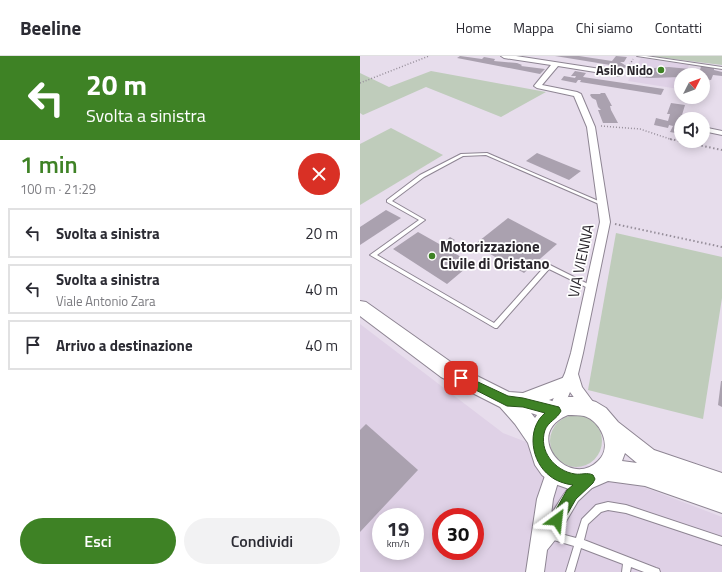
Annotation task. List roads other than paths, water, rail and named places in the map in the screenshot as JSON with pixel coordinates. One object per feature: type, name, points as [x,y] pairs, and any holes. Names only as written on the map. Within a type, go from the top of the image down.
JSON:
[{"type":"main road","points":[[360,307],[448,371],[515,402],[556,411]]},
{"type":"main road","points":[[515,402],[568,379]]},
{"type":"main road","points":[[515,402],[522,417],[538,440],[542,457],[553,472],[564,478],[577,480],[597,475],[645,475],[722,502]]},
{"type":"main road","points":[[538,440],[544,421],[556,411],[568,406],[576,406],[592,410],[607,421],[614,436],[615,451],[610,465],[597,475]]},
{"type":"main road","points":[[612,429],[648,458],[722,484]]},
{"type":"street","points":[[504,56],[620,74]]},
{"type":"street","name":"VIA VIENNA","points":[[556,64],[537,86],[576,94],[591,127],[605,222],[577,353],[556,411]]},
{"type":"street","points":[[710,130],[722,132]]},
{"type":"street","points":[[568,379],[592,410]]},
{"type":"street","points":[[535,572],[543,541],[546,499],[553,472]]},
{"type":"street","points":[[543,541],[572,495],[597,475]]},
{"type":"lane","points":[[639,56],[722,68]]},
{"type":"lane","points":[[590,287],[548,266],[495,326],[373,254],[423,220],[389,201],[422,176],[462,155],[487,154],[601,203]]},
{"type":"lane","points":[[570,572],[584,522],[598,508],[608,506],[626,509],[722,541]]},
{"type":"lane","points":[[543,541],[579,543],[656,572]]},
{"type":"lane","points":[[626,572],[628,561]]},
{"type":"place","name":"Asilo Nido","points":[[661,70]]},
{"type":"place","name":"Motorizzazione Civile di Oristano","points":[[432,256]]}]
